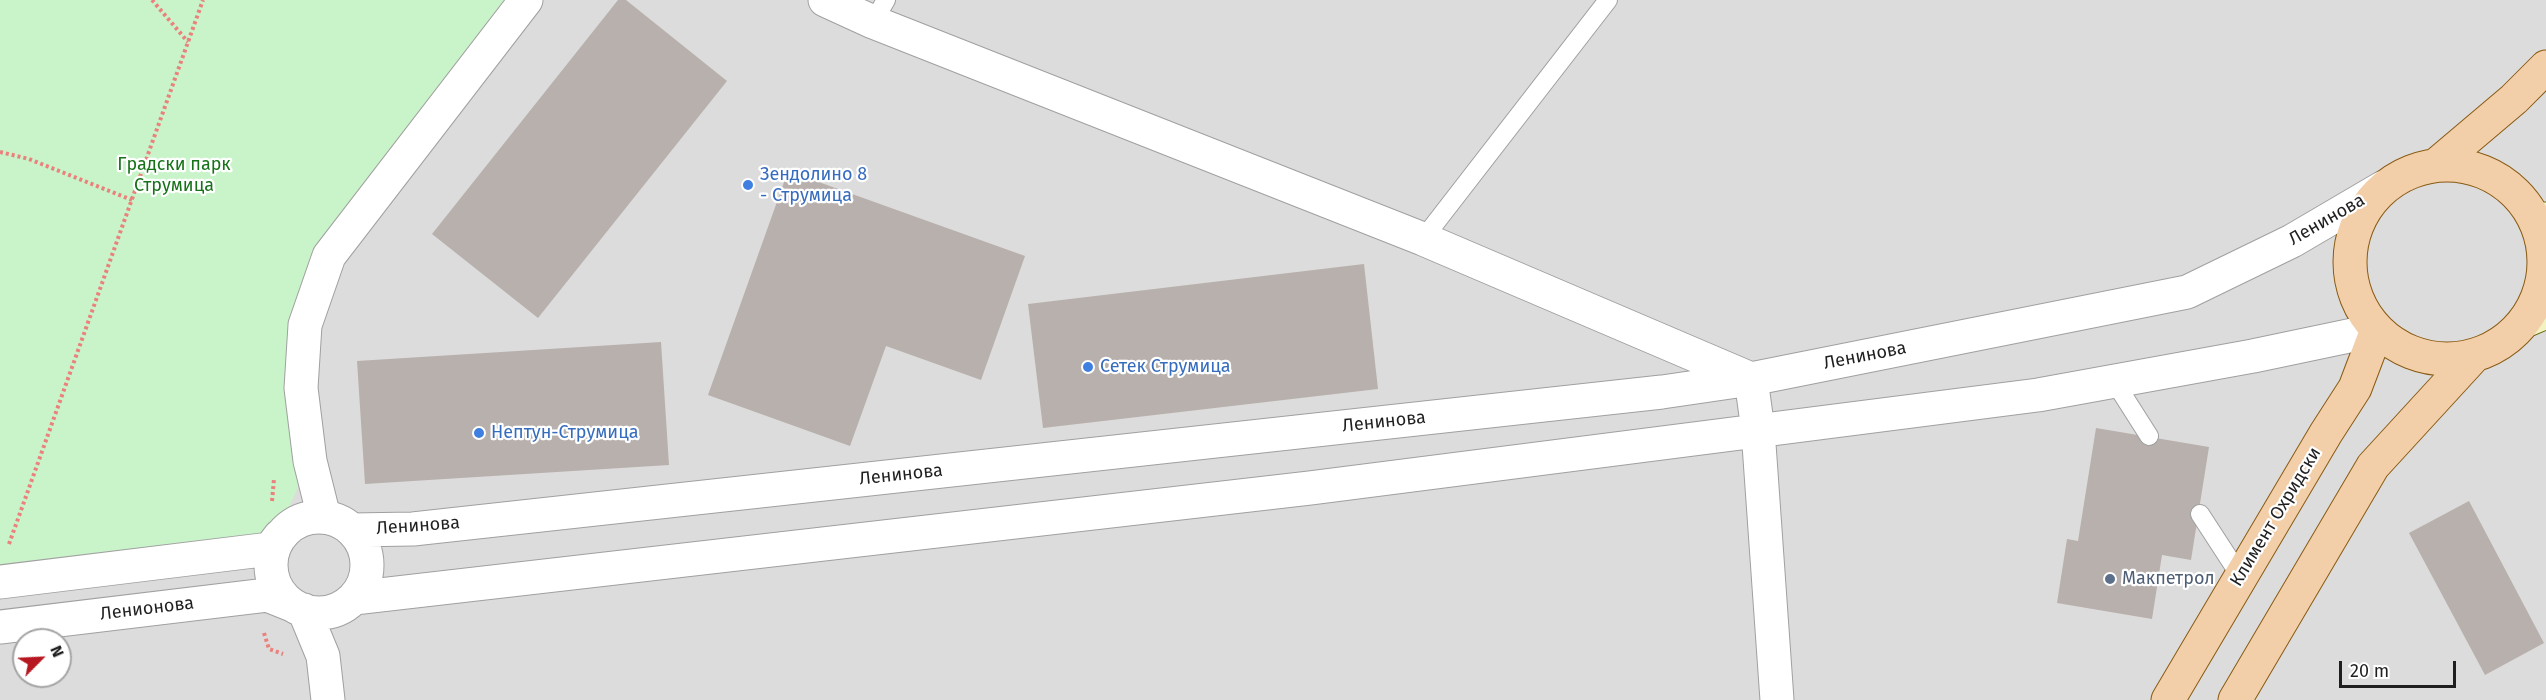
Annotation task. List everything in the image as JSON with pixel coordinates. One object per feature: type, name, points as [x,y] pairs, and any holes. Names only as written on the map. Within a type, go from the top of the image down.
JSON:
[{"type":"main road","points":[[2436,165],[2514,99],[2546,67]]},
{"type":"main road","points":[[2436,165],[2466,166],[2495,176],[2542,214],[2546,271],[2536,316],[2503,343],[2473,357],[2447,360],[2421,357],[2397,346],[2377,330],[2361,309],[2352,284],[2349,257],[2355,231],[2366,207],[2384,187],[2418,169],[2436,165]]},
{"type":"main road","name":"Климент Охридски","points":[[2168,700],[2355,388],[2377,330]]},
{"type":"main road","points":[[2235,700],[2373,466],[2473,357]]},
{"type":"street","points":[[323,656],[348,603],[364,584],[367,568],[361,542],[338,523],[310,461],[301,388],[305,325],[329,256],[526,0]]},
{"type":"street","points":[[825,0],[880,11],[1752,379],[1758,430],[1777,700]]},
{"type":"street","name":"Ленинова","points":[[338,523],[413,529],[1638,394],[1752,379],[2187,292],[2292,241],[2384,187]]},
{"type":"street","points":[[298,607],[326,613],[348,603],[1310,488],[2038,395],[2377,330]]},
{"type":"street","points":[[310,461],[285,531],[271,560],[271,574],[278,590],[298,607],[323,656],[328,700]]},
{"type":"street","points":[[3,569],[270,549],[285,531],[304,518],[338,523]]},
{"type":"street","name":"Ленионова","points":[[0,627],[267,595],[298,607]]},
{"type":"lane","points":[[1423,239],[1608,0]]},
{"type":"lane","points":[[2114,381],[2149,436]]},
{"type":"lane","points":[[2200,514],[2241,577]]},
{"type":"path","points":[[152,0],[188,42]]},
{"type":"path","points":[[3,569],[203,0]]},
{"type":"path","points":[[0,152],[29,159],[132,200]]},
{"type":"shaded area","points":[[0,0],[2546,0],[2546,700],[0,700]]},
{"type":"green space","name":"Градски парк Струмица","points":[[0,0],[526,0],[329,256],[305,325],[310,461],[270,549],[0,582]]},
{"type":"building","points":[[618,0],[626,0],[727,81],[538,318],[432,234]]},
{"type":"building","points":[[788,171],[1025,256],[981,380],[886,346],[850,446],[708,395]]},
{"type":"building","points":[[1364,264],[1378,389],[1043,428],[1028,304]]},
{"type":"building","points":[[661,342],[669,465],[365,484],[357,361]]},
{"type":"building","points":[[2096,428],[2209,447],[2191,560],[2162,555],[2152,619],[2057,603],[2067,539],[2078,541]]},
{"type":"building","points":[[2469,501],[2544,643],[2485,675],[2409,533]]},
{"type":"place","name":"Зендолино 8 - Струмица","points":[[748,185]]},
{"type":"place","name":"Сетек Струмица","points":[[1088,367]]},
{"type":"place","name":"Нептун-Струмица","points":[[479,433]]},
{"type":"place","name":"Макпетрол","points":[[2110,579]]}]
